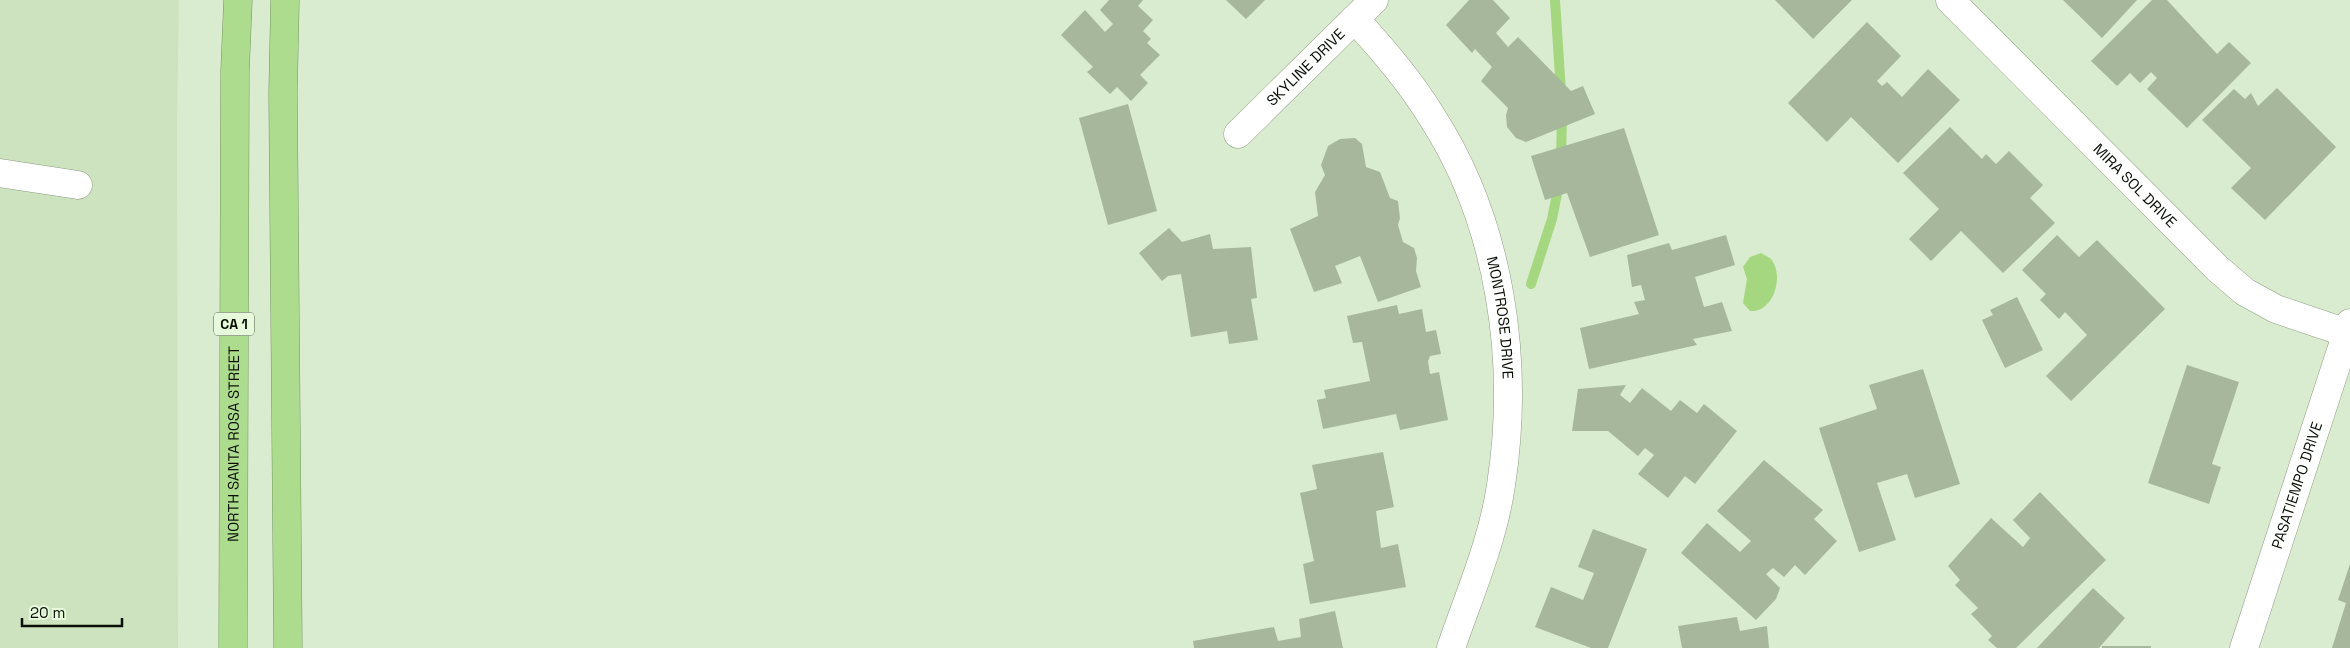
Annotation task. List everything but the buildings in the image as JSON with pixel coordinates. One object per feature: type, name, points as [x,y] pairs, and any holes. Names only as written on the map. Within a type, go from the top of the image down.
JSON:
[{"type":"highway","name":"NORTH SANTA ROSA STREET","points":[[233,648],[235,80],[238,0]]},
{"type":"highway","points":[[285,0],[283,93],[288,648]]},
{"type":"street","name":"SKYLINE DRIVE","points":[[1238,134],[1374,0]]},
{"type":"street","name":"MIRA SOL DRIVE","points":[[1950,0],[2211,262],[2245,292],[2276,309],[2348,328]]},
{"type":"street","name":"MONTROSE DRIVE","points":[[1355,19],[1397,66],[1433,118],[1462,174],[1485,235],[1500,296],[1508,359],[1508,423],[1501,487],[1486,549],[1451,648]]},
{"type":"street","points":[[0,174],[78,185]]},
{"type":"street","name":"PASATIEMPO DRIVE","points":[[2244,648],[2348,328]]},
{"type":"shaded area","points":[[0,0],[179,0],[177,124],[178,648],[0,648]]},
{"type":"shaded area","points":[[1761,253],[1771,259],[1775,266],[1777,283],[1770,300],[1765,306],[1758,310],[1750,311],[1743,303],[1747,279],[1743,267],[1750,257]]},
{"type":"waterway","points":[[1555,0],[1561,92]]},
{"type":"waterway","points":[[1561,160],[1562,114]]},
{"type":"waterway","points":[[1531,284],[1552,219],[1559,184]]}]
